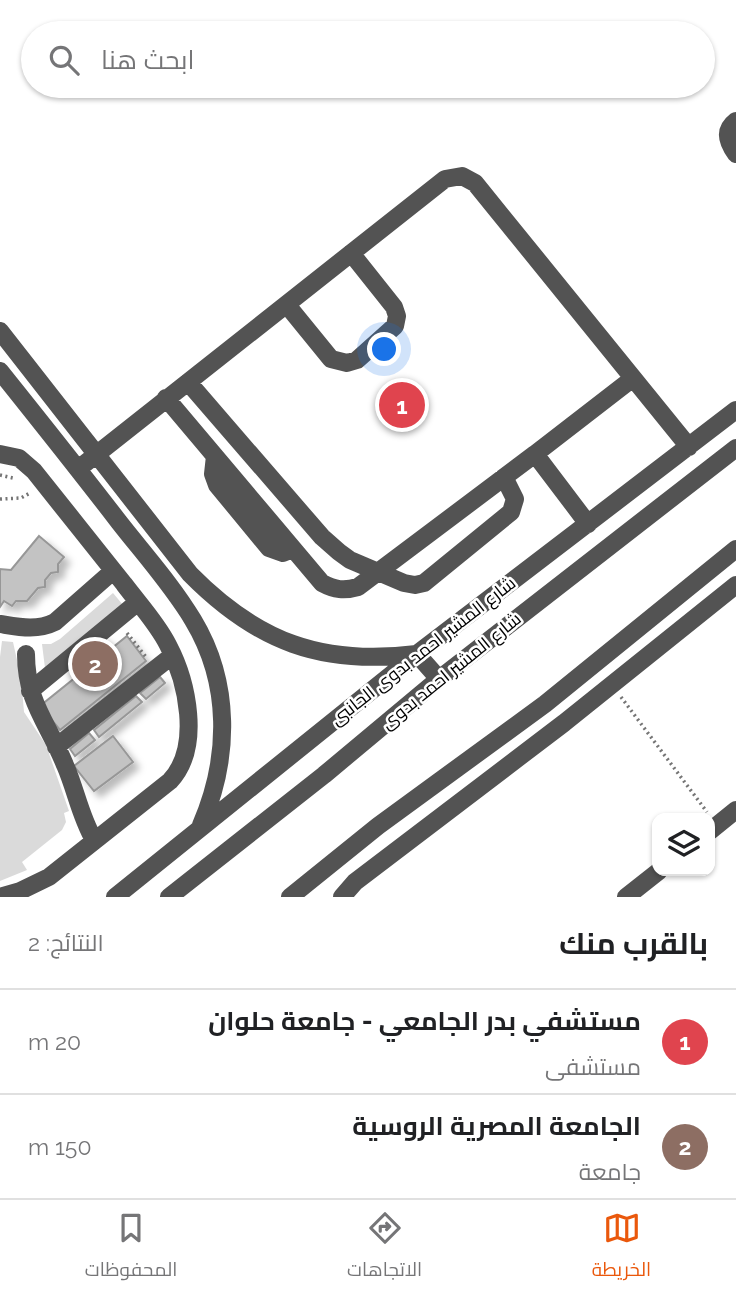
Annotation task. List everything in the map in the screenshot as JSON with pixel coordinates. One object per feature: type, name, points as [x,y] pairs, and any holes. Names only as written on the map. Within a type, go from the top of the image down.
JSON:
[{"type":"street","points":[[736,121],[728,133],[728,143],[736,154]]},
{"type":"street","points":[[78,468],[445,179],[462,176],[475,183],[690,447]]},
{"type":"street","points":[[287,305],[331,359],[347,363],[357,360],[395,326],[397,316],[394,307],[351,253]]},
{"type":"street","points":[[0,331],[190,574],[212,597],[237,616],[283,640],[323,653],[375,657],[417,654],[439,679]]},
{"type":"street","points":[[0,371],[78,468],[194,621],[215,671],[223,724],[222,751],[211,804],[200,828]]},
{"type":"street","points":[[166,398],[322,583],[333,589],[346,591],[358,587],[379,573],[632,379]]},
{"type":"street","points":[[188,382],[339,552],[350,560],[409,585],[424,583],[511,512],[515,499],[504,477]]},
{"type":"street","name":"شارع المشير احمد بدوى الجانبى","points":[[115,897],[417,654],[736,410]]},
{"type":"street","name":"شارع المشير احمد بدوى","points":[[169,897],[324,775],[439,679],[736,448]]},
{"type":"street","points":[[0,454],[19,458],[28,464],[138,602],[173,655],[183,681],[188,708],[186,749],[182,763],[170,781],[49,877],[6,896]]},
{"type":"street","points":[[535,454],[588,524]]},
{"type":"street","points":[[215,456],[212,467],[217,485],[269,548],[283,553],[293,549]]},
{"type":"street","points":[[263,513],[285,494]]},
{"type":"street","points":[[290,897],[378,826],[545,704],[736,549]]},
{"type":"street","points":[[0,624],[28,628],[47,626],[113,571]]},
{"type":"street","points":[[341,897],[355,882],[564,723],[736,585]]},
{"type":"street","points":[[30,691],[138,602]]},
{"type":"street","points":[[26,654],[30,691],[68,773],[84,823],[94,840]]},
{"type":"street","points":[[56,747],[173,655]]},
{"type":"street","points":[[545,704],[564,723]]},
{"type":"street","points":[[715,827],[734,814]]},
{"type":"street","points":[[626,897],[653,876]]},
{"type":"path","points":[[0,499],[21,498],[30,493]]},
{"type":"path","points":[[117,620],[155,669]]},
{"type":"path","points":[[612,685],[702,813]]},
{"type":"shaded area","points":[[113,593],[123,605],[45,668],[42,644],[51,644],[60,639]]},
{"type":"shaded area","points":[[2,641],[13,642],[21,678],[24,712],[46,745],[69,811],[64,813],[66,822],[62,830],[22,862],[27,870],[0,881],[0,657]]},
{"type":"building","points":[[39,536],[64,557],[58,564],[58,572],[51,573],[45,580],[45,587],[38,588],[27,601],[16,601],[12,606],[4,601],[0,607],[0,569],[11,570]]},
{"type":"building","points":[[127,636],[146,661],[60,730],[40,706]]},
{"type":"building","points":[[160,677],[165,683],[146,699],[140,693]]},
{"type":"building","points":[[136,696],[142,702],[99,737],[94,730]]},
{"type":"building","points":[[89,733],[95,740],[75,756],[70,749]]},
{"type":"building","points":[[113,736],[133,762],[94,791],[74,766]]},
{"type":"place","name":"مستشفي بدر الجامعي - جامعة حلوان","points":[[402,405]]},
{"type":"place","name":"الجامعة المصرية الروسية","points":[[95,664]]}]
